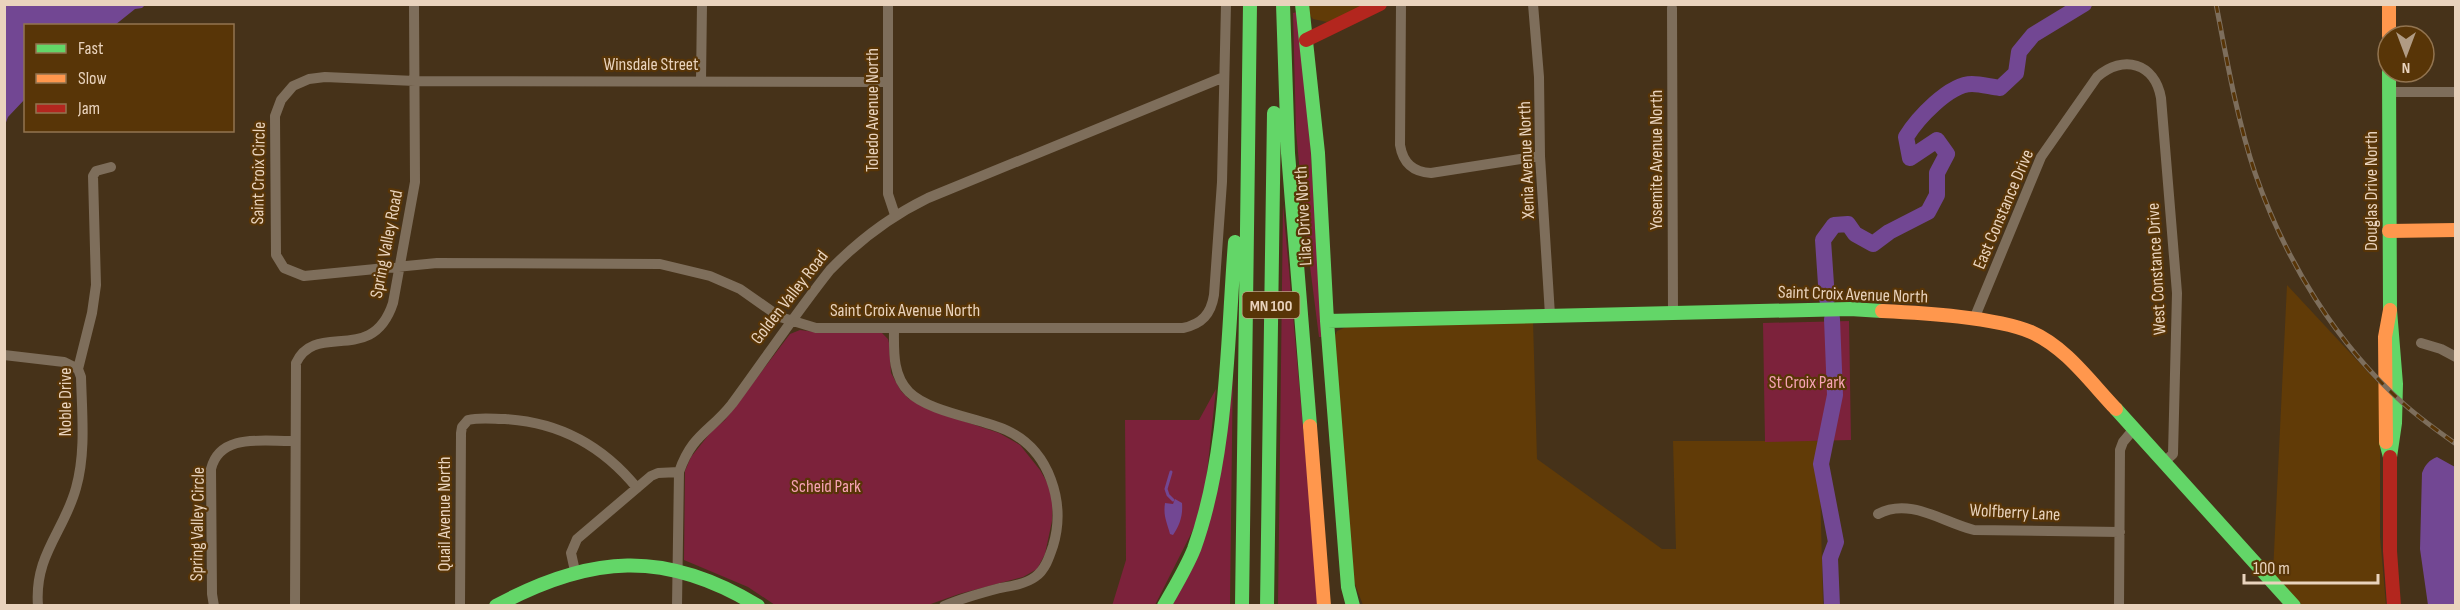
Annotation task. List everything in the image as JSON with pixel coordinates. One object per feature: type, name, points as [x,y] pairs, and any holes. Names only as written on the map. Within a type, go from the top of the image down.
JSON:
[{"type":"main road","name":"MN 100","points":[[1242,606],[1250,4]]},
{"type":"main road","name":"MN 100","points":[[1267,606],[1277,4]]},
{"type":"main road","points":[[1283,4],[1291,195],[1324,606]]},
{"type":"main road","name":"Lilac Drive North","points":[[1302,4],[1318,153],[1327,321],[1348,587],[1353,606]]},
{"type":"main road","points":[[1306,40],[1380,4]]},
{"type":"main road","points":[[2389,4],[2389,24]]},
{"type":"main road","name":"Douglas Drive North","points":[[2389,84],[2390,310],[2385,337],[2385,438],[2390,457],[2390,551],[2394,606]]},
{"type":"main road","points":[[1164,606],[1185,569],[1199,537],[1215,473],[1237,217],[1248,145]]},
{"type":"main road","points":[[1291,195],[1317,364],[1335,606]]},
{"type":"main road","points":[[2390,231],[2456,230]]},
{"type":"main road","name":"Saint Croix Avenue North","points":[[1327,321],[1861,309],[1893,310],[2006,324],[2033,333],[2061,352],[2294,606]]},
{"type":"main road","points":[[496,606],[536,584],[575,571],[622,565],[646,565],[678,570],[723,585],[758,606]]},
{"type":"street","name":"Spring Valley Road","points":[[295,606],[295,372],[300,356],[314,344],[349,342],[367,336],[375,331],[389,315],[415,182],[414,4]]},
{"type":"street","points":[[701,81],[702,4]]},
{"type":"street","name":"Toledo Avenue North","points":[[888,4],[888,194],[895,214]]},
{"type":"street","points":[[1224,77],[1226,4]]},
{"type":"street","points":[[1401,4],[1400,145],[1406,163],[1421,173],[1431,173],[1540,156]]},
{"type":"street","name":"Xenia Avenue North","points":[[1533,4],[1539,77],[1540,156],[1550,315]]},
{"type":"street","name":"Yosemite Avenue North","points":[[1672,8],[1673,313]]},
{"type":"street","name":"East Constance Drive","points":[[1974,319],[2041,157],[2097,76],[2106,69],[2127,64],[2137,66],[2151,74]]},
{"type":"street","name":"West Constance Drive","points":[[2151,74],[2159,87],[2161,98],[2177,293],[2173,454],[2164,462]]},
{"type":"street","name":"Saint Croix Circle","points":[[400,266],[304,276],[284,268],[276,255],[274,246],[274,125],[277,108],[286,92],[309,79],[325,77],[415,81]]},
{"type":"street","name":"Golden Valley Road","points":[[679,472],[684,457],[695,439],[730,406],[830,270],[850,250],[895,214],[928,198],[1224,77]]},
{"type":"street","name":"Saint Croix Avenue North","points":[[400,266],[437,263],[660,264],[702,274],[730,285],[780,317],[816,328],[1184,328],[1198,323],[1205,317],[1212,305],[1222,182],[1224,77]]},
{"type":"street","name":"Winsdale Street","points":[[415,81],[887,82]]},
{"type":"street","points":[[2389,92],[2456,92]]},
{"type":"street","name":"Noble Drive","points":[[38,606],[39,578],[44,557],[71,502],[79,475],[82,449],[82,389],[78,369],[92,313],[96,285],[93,176],[96,171],[111,167]]},
{"type":"street","points":[[894,328],[894,355],[897,371],[910,393],[928,404],[995,426],[1017,437],[1039,458],[1050,477],[1057,498],[1056,536],[1049,557],[1037,576],[1024,583],[944,606]]},
{"type":"street","points":[[2421,343],[2441,349],[2456,357]]},
{"type":"street","points":[[4,355],[64,362],[78,369]]},
{"type":"street","name":"Quail Avenue North","points":[[460,606],[461,433],[465,423],[474,419],[522,420],[570,434],[606,455],[637,488]]},
{"type":"street","points":[[2119,606],[2120,450],[2123,442],[2133,430]]},
{"type":"street","name":"Spring Valley Circle","points":[[214,606],[212,462],[221,449],[234,443],[295,441]]},
{"type":"street","points":[[575,571],[571,553],[577,539],[658,473],[679,472],[677,606]]},
{"type":"street","name":"Wolfberry Lane","points":[[1878,514],[1888,509],[1903,507],[1974,530],[2120,532]]},
{"type":"shaded area","points":[[5,4],[145,4],[116,24],[24,24],[24,100],[8,117],[5,125]]},
{"type":"shaded area","points":[[1307,5],[1371,5],[1327,22],[1313,19],[1307,12]]},
{"type":"shaded area","points":[[2287,285],[2380,385],[2380,536],[2386,605],[2302,605],[2273,573]]},
{"type":"shaded area","points":[[1533,321],[1537,459],[1662,549],[1676,549],[1673,441],[1819,441],[1823,605],[1363,605],[1354,582],[1334,337],[1337,331],[1346,327]]},
{"type":"shaded area","points":[[2437,457],[2455,467],[2455,605],[2428,605],[2420,549],[2422,473],[2428,463]]},
{"type":"shaded area","points":[[1175,499],[1182,503],[1182,512],[1173,535],[1170,534],[1166,519],[1165,503],[1173,504]]},
{"type":"green space","points":[[1297,12],[1308,111],[1323,337],[1319,337],[1296,131],[1293,13]]},
{"type":"green space","points":[[1283,204],[1319,605],[1278,606]]},
{"type":"green space","name":"St Croix Park","points":[[1849,321],[1851,440],[1765,442],[1763,323]]},
{"type":"green space","name":"Scheid Park","points":[[800,330],[823,333],[882,333],[889,343],[891,373],[901,391],[909,399],[936,412],[999,433],[1020,445],[1040,470],[1053,500],[1052,521],[1045,554],[1037,569],[1023,577],[928,605],[775,605],[748,587],[684,560],[685,471],[691,457],[711,432],[725,420],[790,334]]},
{"type":"green space","points":[[1233,359],[1230,605],[1170,606],[1189,570]]},
{"type":"green space","points":[[1216,389],[1203,510],[1155,605],[1112,606],[1126,560],[1125,420],[1199,420]]},
{"type":"waterway","points":[[1827,299],[1823,240],[1834,225],[1848,224],[1855,234],[1873,244],[1889,232],[1928,212],[1937,195],[1937,173],[1947,154],[1937,140],[1910,158],[1906,137],[1918,121],[1944,96],[1963,86],[1975,84],[2000,88],[2016,73],[2019,52],[2033,35],[2084,4]]},
{"type":"waterway","points":[[1832,319],[1835,395],[1821,464],[1836,542],[1830,558],[1832,606]]},
{"type":"waterway","points":[[1171,472],[1166,489],[1173,500]]},
{"type":"railway","points":[[2216,4],[2233,90],[2255,173],[2267,205],[2297,269],[2335,328],[2380,381],[2411,410],[2456,444]]},
{"type":"traffic: fast","points":[[1242,606],[1250,4]]},
{"type":"traffic: fast","points":[[1283,4],[1288,153],[1310,426]]},
{"type":"traffic: fast","points":[[1302,4],[1318,153],[1327,321],[1348,587],[1353,606]]},
{"type":"traffic: fast","points":[[2386,442],[2390,457],[2395,423],[2396,384],[2390,310],[2389,84]]},
{"type":"traffic: fast","points":[[1267,606],[1274,113]]},
{"type":"traffic: fast","points":[[1164,606],[1194,549],[1214,475],[1224,398],[1235,242]]},
{"type":"traffic: fast","points":[[1327,321],[1850,309],[1882,311]]},
{"type":"traffic: fast","points":[[2116,409],[2294,606]]},
{"type":"traffic: fast","points":[[496,606],[530,589],[564,576],[596,569],[627,566],[659,568],[691,575],[724,588],[758,606]]},
{"type":"traffic: slow","points":[[2389,4],[2389,24]]},
{"type":"traffic: slow","points":[[2389,231],[2456,230]]},
{"type":"traffic: slow","points":[[2386,442],[2385,337],[2390,310]]},
{"type":"traffic: slow","points":[[1882,311],[1979,319],[2031,332],[2067,356],[2116,409]]},
{"type":"traffic: slow","points":[[1310,426],[1324,606]]},
{"type":"traffic: jam","points":[[1306,40],[1380,4]]},
{"type":"traffic: jam","points":[[2390,457],[2390,551],[2394,606]]}]
